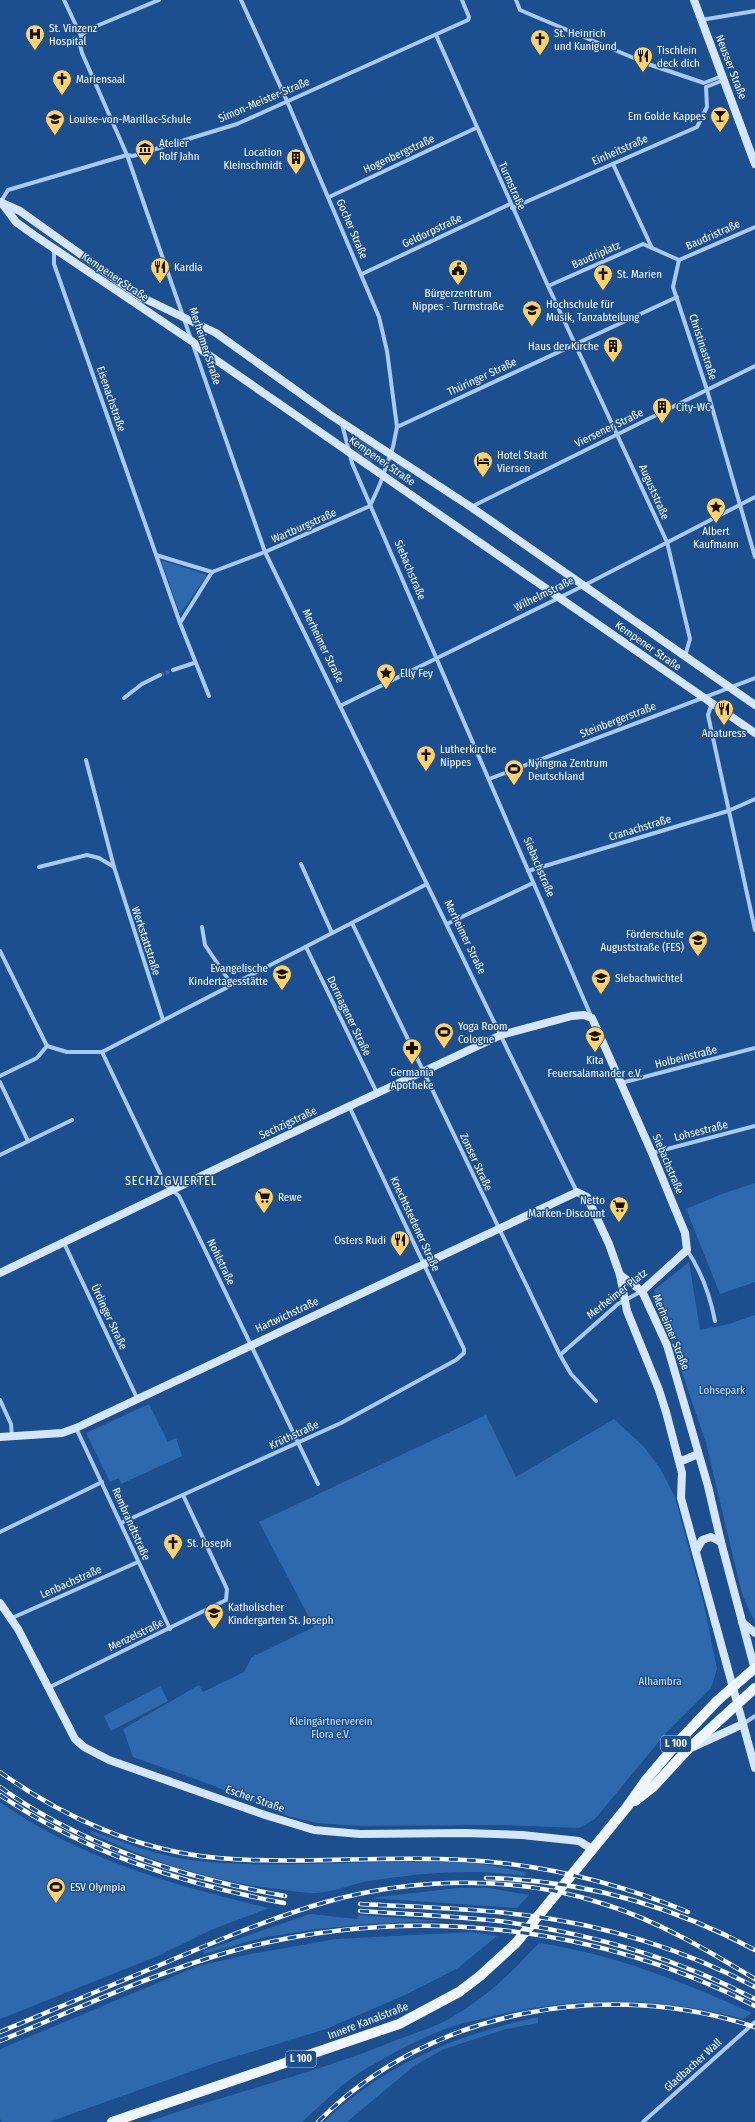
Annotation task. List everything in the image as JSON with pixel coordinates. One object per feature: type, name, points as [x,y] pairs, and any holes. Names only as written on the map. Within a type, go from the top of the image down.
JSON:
[{"type":"main road","name":"Innere Kanalstraße","points":[[112,2122],[384,2029],[440,2003],[459,1992],[480,1976],[516,1943],[679,1741],[733,1687],[755,1669]]},
{"type":"main road","name":"Innere Kanalstraße","points":[[627,1807],[653,1787],[689,1748],[755,1688]]},
{"type":"street","name":"Merheimer Straße","points":[[64,0],[81,36],[82,53],[127,155],[193,342],[195,355],[265,552],[577,1192],[587,1198],[610,1244],[620,1275],[627,1311],[640,1347],[660,1390],[682,1473],[681,1498],[755,1768]]},
{"type":"street","points":[[81,36],[87,30],[159,0]]},
{"type":"street","name":"Gocher Straße","points":[[241,0],[287,100],[379,317],[387,351],[397,427],[383,475]]},
{"type":"street","name":"Simon-Meister-Straße","points":[[0,203],[8,190],[127,155],[133,156],[237,124],[287,100],[468,20],[469,17],[462,0]]},
{"type":"street","points":[[516,0],[520,10],[648,64],[705,85],[723,78]]},
{"type":"street","name":"Neusser Straße","points":[[694,0],[755,164]]},
{"type":"street","points":[[701,20],[755,11]]},
{"type":"street","name":"Turmstraße","points":[[436,35],[476,128],[574,344]]},
{"type":"street","name":"Einheitstraße","points":[[511,206],[613,164],[697,127],[707,107],[705,85]]},
{"type":"street","name":"Hogenbergstraße","points":[[329,197],[476,128]]},
{"type":"street","points":[[613,164],[652,248],[679,260]]},
{"type":"street","name":"Kempener Straße","points":[[0,203],[16,222],[54,249],[193,342],[203,351],[755,732]]},
{"type":"street","name":"Kempener Straße","points":[[0,203],[20,211],[139,296],[216,333],[341,422],[471,507],[755,705]]},
{"type":"street","name":"Geldorpstraße","points":[[362,274],[511,206]]},
{"type":"street","name":"Baudristraße","points":[[679,260],[755,226]]},
{"type":"street","name":"Baudriplatz","points":[[548,286],[643,244],[652,248]]},
{"type":"street","name":"Eisenachstraße","points":[[54,249],[54,264],[180,623],[194,662],[209,696]]},
{"type":"street","name":"Christinastraße","points":[[679,260],[672,287],[677,297],[707,390],[755,557]]},
{"type":"street","points":[[574,344],[677,297]]},
{"type":"street","name":"Thüringer Straße","points":[[397,427],[574,344]]},
{"type":"street","name":"Auguststraße","points":[[574,344],[618,434],[667,542],[690,639],[685,656]]},
{"type":"street","name":"Viersener Straße","points":[[471,507],[755,366]]},
{"type":"street","name":"Siebachstraße","points":[[341,422],[348,450],[370,506],[533,883],[652,1153],[685,1234],[687,1250],[701,1275],[711,1303],[715,1321]]},
{"type":"street","points":[[370,506],[383,475]]},
{"type":"street","name":"Wilhelmstraße","points":[[340,706],[583,586],[755,497]]},
{"type":"street","name":"Wartburgstraße","points":[[212,572],[265,552],[370,506]]},
{"type":"street","points":[[156,555],[212,572],[180,623]]},
{"type":"street","points":[[173,670],[194,662]]},
{"type":"street","points":[[124,698],[142,684],[160,675]]},
{"type":"street","name":"Steinbergerstraße","points":[[489,779],[755,678]]},
{"type":"street","points":[[712,703],[708,715],[755,930]]},
{"type":"street","name":"Werkstattstraße","points":[[86,760],[114,866],[162,1020]]},
{"type":"street","name":"Cranachstraße","points":[[528,871],[728,811],[755,799]]},
{"type":"street","points":[[39,867],[87,855],[99,858],[114,866]]},
{"type":"street","points":[[301,864],[332,933]]},
{"type":"street","points":[[446,924],[533,883]]},
{"type":"street","points":[[0,951],[47,1046],[67,1052],[102,1052],[427,884]]},
{"type":"street","name":"Zonser Straße","points":[[352,923],[497,1228],[560,1355],[571,1374],[596,1401]]},
{"type":"street","points":[[202,927],[205,945],[232,985]]},
{"type":"street","name":"Dormagener Straße","points":[[306,947],[377,1093]]},
{"type":"street","name":"Sechzigstraße","points":[[0,1273],[349,1106],[501,1036],[572,1016],[584,1015],[592,1018]]},
{"type":"street","points":[[0,1076],[37,1058],[47,1046]]},
{"type":"street","name":"Holbeinstraße","points":[[621,1083],[755,1048]]},
{"type":"street","name":"Nohlstraße","points":[[102,1052],[165,1184],[179,1196],[252,1344],[318,1484]]},
{"type":"street","points":[[0,1082],[28,1141]]},
{"type":"street","name":"Knechtstedener Straße","points":[[349,1106],[464,1349]]},
{"type":"street","points":[[0,1155],[72,1120]]},
{"type":"street","name":"Lohsestraße","points":[[652,1153],[755,1126]]},
{"type":"street","name":"Hartwichstraße","points":[[0,1437],[62,1433],[76,1428],[497,1228],[577,1192]]},
{"type":"street","name":"Ürdinger Straße","points":[[64,1243],[137,1398]]},
{"type":"street","name":"Merheimer Platz","points":[[560,1355],[618,1304],[642,1291],[687,1250]]},
{"type":"street","name":"Merheimer Straße","points":[[620,1275],[642,1291],[667,1345],[708,1486],[721,1542],[755,1669]]},
{"type":"street","name":"Krüthstraße","points":[[121,1523],[341,1423],[456,1360],[462,1356],[464,1349]]},
{"type":"street","points":[[0,1400],[11,1424],[12,1436]]},
{"type":"street","name":"Rembrandtstraße","points":[[76,1428],[170,1629]]},
{"type":"street","points":[[679,1460],[692,1458],[698,1454]]},
{"type":"street","points":[[0,1532],[102,1482]]},
{"type":"street","name":"Menzelstraße","points":[[48,1688],[226,1600],[228,1595],[227,1589],[183,1495]]},
{"type":"street","points":[[696,1551],[702,1540],[711,1537],[721,1542]]},
{"type":"street","name":"Lenbachstraße","points":[[12,1618],[138,1562]]},
{"type":"street","name":"Escher Straße","points":[[0,1603],[12,1618],[75,1739],[94,1754],[299,1826],[330,1832],[360,1834],[465,1833],[522,1835],[579,1841],[592,1849]]},
{"type":"street","points":[[742,1622],[755,1634]]},
{"type":"street","name":"Innere Kanalstraße","points":[[689,1748],[743,1724],[755,1716]]},
{"type":"street","name":"Gladbacher Wall","points":[[643,2122],[755,2022]]},
{"type":"green space","points":[[350,431],[378,449],[371,463],[357,453]]},
{"type":"green space","points":[[394,462],[405,468],[399,480],[390,475]]},
{"type":"green space","points":[[161,560],[207,575],[180,614]]},
{"type":"green space","points":[[755,1183],[755,1282],[720,1294],[686,1209],[719,1195]]},
{"type":"green space","name":"Lohsepark","points":[[689,1262],[700,1330],[729,1324],[755,1315],[755,1622],[742,1594],[706,1443],[654,1290]]},
{"type":"green space","points":[[149,1404],[168,1442],[176,1438],[182,1456],[121,1484],[119,1478],[110,1482],[86,1433]]},
{"type":"green space","name":"Kleingärtnerverein Flora e.V.","points":[[486,1415],[516,1477],[614,1419],[644,1447],[660,1468],[675,1497],[704,1605],[717,1669],[711,1688],[666,1733],[595,1819],[579,1828],[504,1825],[360,1826],[316,1823],[288,1816],[209,1784],[133,1757],[123,1729],[199,1685],[203,1692],[244,1672],[252,1657],[314,1627],[259,1522]]},
{"type":"green space","points":[[160,1686],[168,1701],[111,1731],[104,1716]]},
{"type":"green space","points":[[0,1802],[63,1840],[95,1855],[164,1880],[269,1908],[211,1930],[160,1955],[0,2019]]},
{"type":"green space","points":[[92,1831],[153,1852],[191,1860],[261,1864],[402,1862],[473,1863],[526,1872],[525,1876],[485,1872],[446,1872],[368,1881],[321,1893],[303,1892],[260,1887],[210,1877],[185,1870],[113,1843],[90,1833]]},
{"type":"green space","points":[[458,1888],[489,1888],[529,1895],[517,1908],[370,1898]]},
{"type":"green space","points":[[310,1914],[357,1919],[358,1915],[442,1921],[368,1924],[318,1929],[265,1937],[204,1954],[203,1951]]},
{"type":"green space","points":[[472,1932],[497,1936],[458,1968],[403,1996],[326,2029],[218,2062],[49,2122],[2,2122],[0,2119],[0,2049],[198,1966],[251,1954],[336,1939]]},
{"type":"green space","points":[[539,1943],[594,1954],[648,1970],[752,2013],[743,2019],[681,2006],[621,2002],[591,2002],[529,2009],[459,2024],[429,2035],[359,2073],[337,2090],[302,2122],[147,2122],[305,2073],[440,2024],[464,2010],[488,1993]]},
{"type":"green space","points":[[538,2017],[538,2023],[506,2029],[444,2049],[414,2066],[347,2122],[324,2122],[347,2102],[372,2084],[397,2068],[424,2054],[451,2042],[480,2032]]},
{"type":"tunnel","points":[[160,675],[173,670]]},
{"type":"railway","points":[[0,1772],[50,1804],[103,1830],[131,1840],[189,1854],[218,1858],[280,1861],[434,1859],[494,1862],[550,1871],[607,1884],[634,1892],[688,1912]]},
{"type":"railway","points":[[0,1787],[65,1827],[136,1857],[210,1880],[285,1896]]},
{"type":"railway","points":[[0,1795],[33,1816],[66,1834],[136,1864],[209,1886],[284,1903]]},
{"type":"railway","points":[[486,1878],[556,1884],[625,1898],[691,1920],[755,1950]]},
{"type":"railway","points":[[0,2032],[206,1946],[285,1915],[326,1902],[360,1894],[430,1884],[501,1884],[536,1888],[604,1904],[644,1919],[682,1937],[755,1979]]},
{"type":"railway","points":[[360,1904],[483,1911],[554,1919],[584,1925],[642,1940],[671,1950],[728,1973],[755,1987]]},
{"type":"railway","points":[[360,1911],[447,1916],[499,1921],[565,1932],[662,1959],[725,1984],[755,1999]]},
{"type":"railway","points":[[0,2041],[146,1980],[206,1959],[236,1950],[301,1936],[368,1928],[434,1926],[501,1930],[567,1940],[631,1956],[694,1978],[755,2006]]},
{"type":"railway","points":[[318,2122],[363,2083],[413,2053],[466,2029],[523,2014],[581,2006],[640,2005],[698,2012],[755,2027]]},
{"type":"place","name":"St. Vinzenz Hospital","points":[[35,51]]},
{"type":"place","name":"St. Heinrich und Kunigund","points":[[540,56]]},
{"type":"place","name":"Tischlein deck dich","points":[[643,73]]},
{"type":"place","name":"Mariensaal","points":[[62,96]]},
{"type":"place","name":"Em Golde Kappes","points":[[720,133]]},
{"type":"place","name":"Louise-von-Marillac-Schule","points":[[55,136]]},
{"type":"place","name":"Atelier Rolf Jahn","points":[[145,166]]},
{"type":"place","name":"Location Kleinschmidt","points":[[296,175]]},
{"type":"place","name":"Kardia","points":[[160,284]]},
{"type":"place","name":"Bürgerzentrum Nippes - Turmstraße","points":[[458,286]]},
{"type":"place","name":"St. Marien","points":[[603,291]]},
{"type":"place","name":"Hochschule für Musik, Tanzabteilung","points":[[532,327]]},
{"type":"place","name":"Haus der Kirche","points":[[613,363]]},
{"type":"place","name":"City-WC","points":[[662,424]]},
{"type":"place","name":"Hotel Stadt Viersen","points":[[483,478]]},
{"type":"place","name":"Albert Kaufmann","points":[[716,524]]},
{"type":"place","name":"Elly Fey","points":[[386,690]]},
{"type":"place","name":"Anaturess","points":[[724,726]]},
{"type":"place","name":"Lutherkirche Nippes","points":[[426,772]]},
{"type":"place","name":"Nyingma Zentrum Deutschland","points":[[514,786]]},
{"type":"place","name":"Förderschule Auguststraße (FES)","points":[[698,957]]},
{"type":"place","name":"Evangelische Kindertagesstätte","points":[[282,991]]},
{"type":"place","name":"Siebachwichtel","points":[[601,995]]},
{"type":"place","name":"Yoga Room Cologne","points":[[444,1049]]},
{"type":"place","name":"Kita Feuersalamander e.V.","points":[[595,1053]]},
{"type":"place","name":"Germania Apotheke","points":[[412,1065]]},
{"type":"place","name":"Rewe","points":[[264,1214]]},
{"type":"place","name":"Netto Marken-Discount","points":[[619,1223]]},
{"type":"place","name":"Osters Rudi","points":[[400,1257]]},
{"type":"place","name":"St. Joseph","points":[[173,1560]]},
{"type":"place","name":"Katholischer Kindergarten St. Joseph","points":[[214,1630]]},
{"type":"place","name":"ESV Olympia","points":[[56,1904]]},
{"type":"district","name":"SECHZIGVIERTEL","points":[[171,1181]]},
{"type":"park label","name":"Alhambra","points":[[660,1681]]}]
